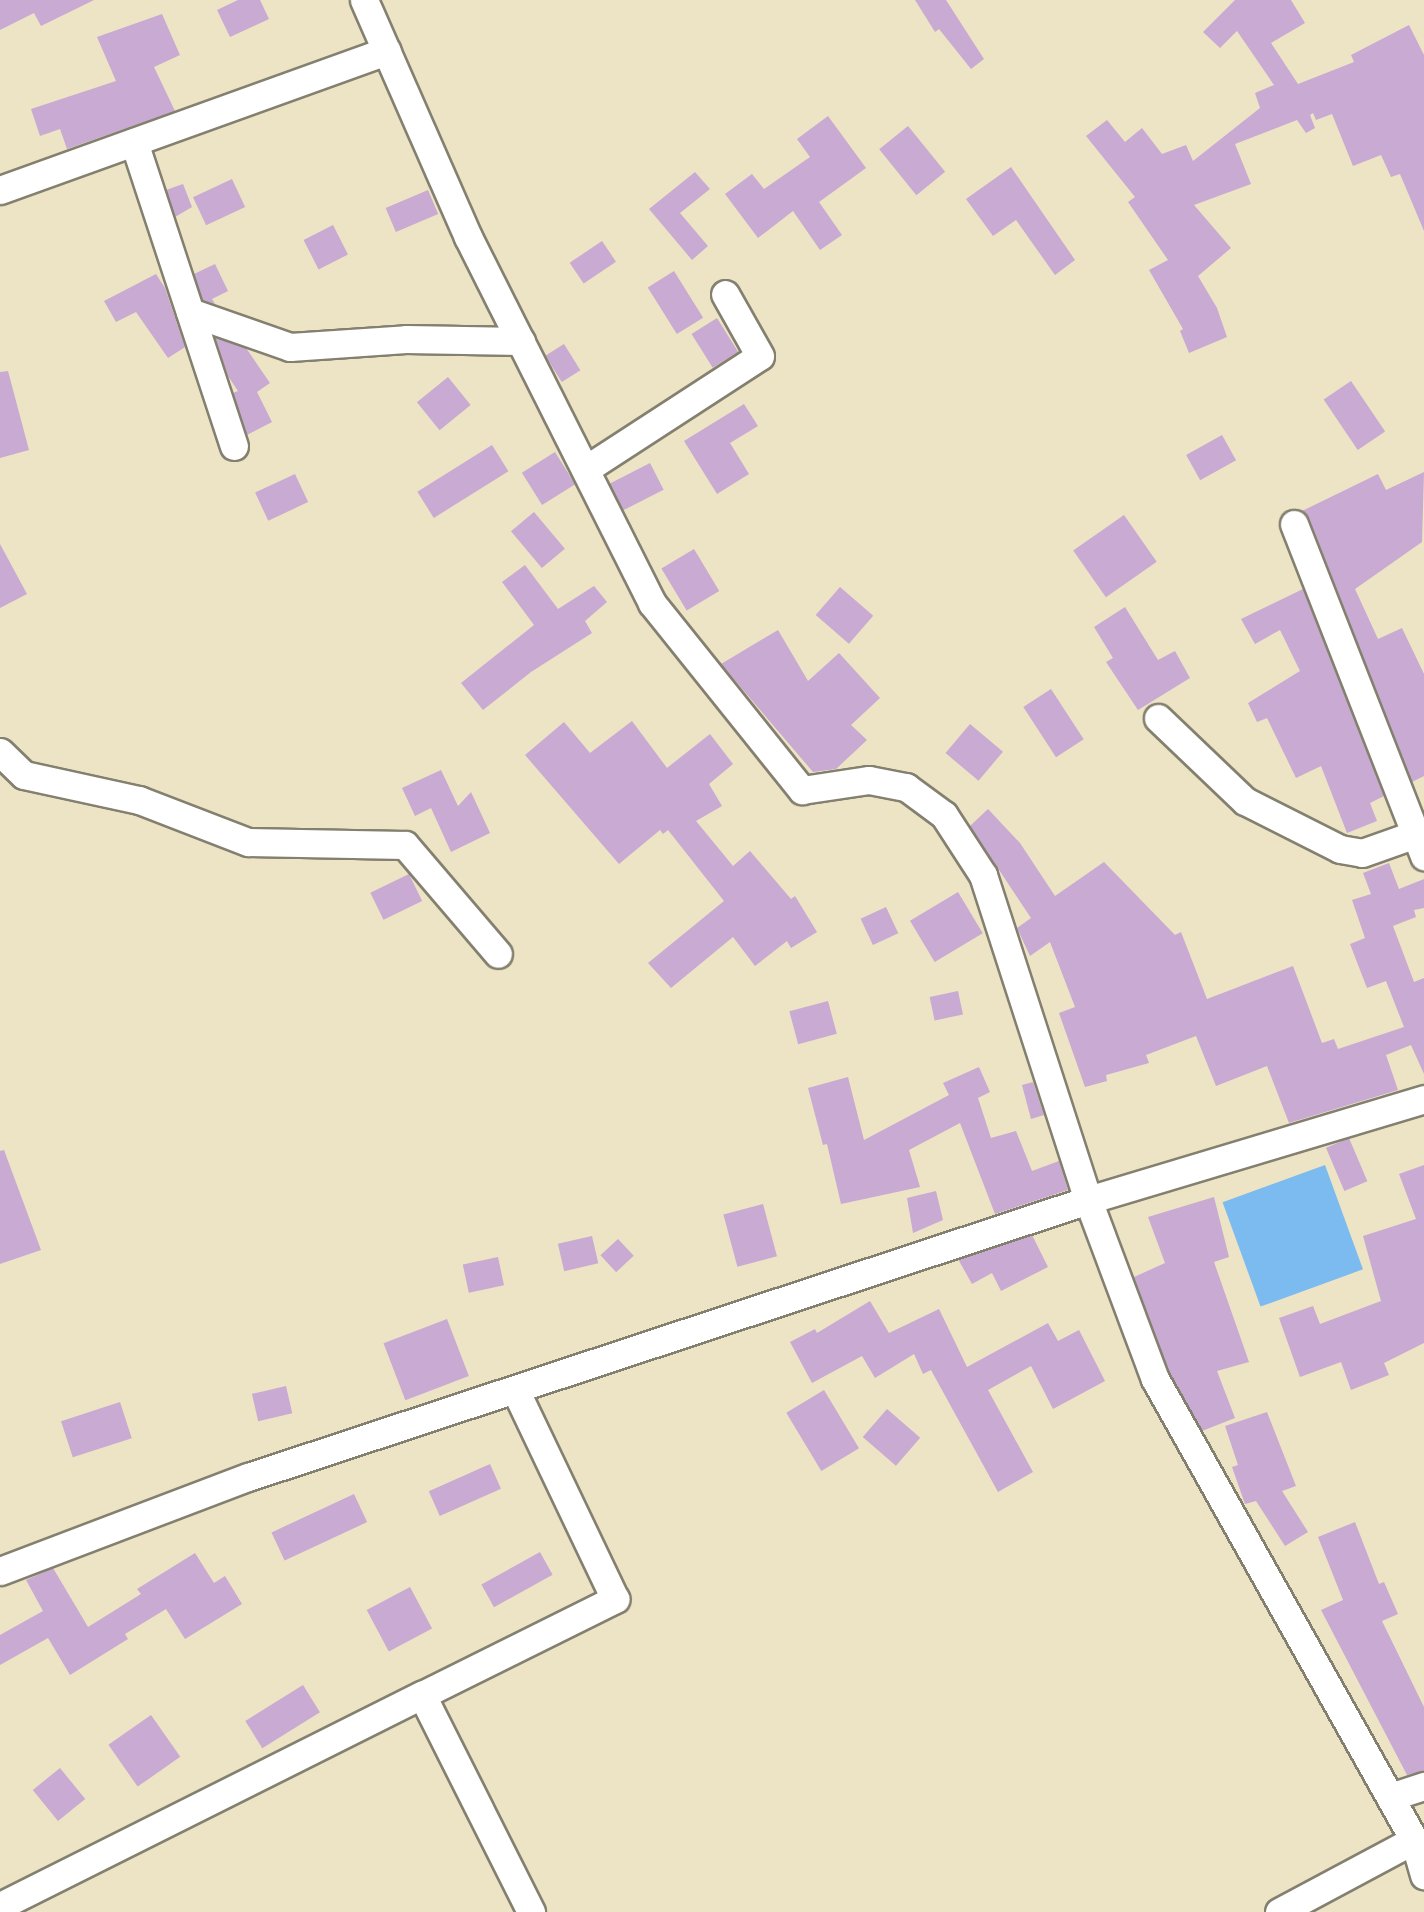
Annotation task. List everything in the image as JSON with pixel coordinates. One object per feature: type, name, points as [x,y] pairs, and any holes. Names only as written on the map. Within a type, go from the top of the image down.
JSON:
[{"type":"street","points":[[364,0],[468,237],[652,603],[802,790],[868,780],[906,786],[944,814],[983,875],[1088,1200],[1155,1379],[1414,1840],[1424,1876]]},
{"type":"street","points":[[0,190],[387,51]]},
{"type":"street","points":[[134,142],[234,446]]},
{"type":"street","points":[[586,469],[760,356],[725,294]]},
{"type":"street","points":[[190,312],[290,347],[406,339],[521,341]]},
{"type":"street","points":[[1158,718],[1245,801],[1340,849],[1362,853],[1422,840],[1294,524]]},
{"type":"street","points":[[0,752],[24,775],[139,800],[248,842],[405,845],[498,954]]},
{"type":"street","points":[[0,1571],[248,1477],[516,1391],[1088,1200],[1424,1099]]},
{"type":"street","points":[[0,1906],[615,1599],[516,1391]]},
{"type":"street","points":[[422,1695],[531,1912]]},
{"type":"street","points":[[1390,1797],[1424,1786]]},
{"type":"street","points":[[1279,1912],[1414,1840]]},
{"type":"water","points":[[1325,1165],[1363,1269],[1261,1307],[1223,1202]]},
{"type":"building","points":[[0,0],[94,0],[41,26],[34,13],[0,30]]},
{"type":"building","points":[[238,0],[260,0],[269,19],[230,37],[217,10]]},
{"type":"building","points":[[915,0],[946,0],[984,59],[971,69],[939,29],[935,32]]},
{"type":"building","points":[[1235,0],[1291,0],[1305,23],[1271,43],[1298,84],[1354,62],[1351,55],[1409,25],[1424,55],[1424,231],[1400,174],[1391,177],[1381,155],[1353,166],[1332,114],[1316,120],[1313,113],[1310,115],[1315,128],[1306,133],[1297,120],[1235,144],[1251,184],[1194,205],[1231,248],[1198,276],[1217,308],[1227,337],[1189,353],[1180,331],[1183,329],[1149,270],[1168,260],[1128,202],[1135,197],[1086,136],[1107,120],[1125,142],[1142,128],[1162,154],[1186,145],[1193,161],[1260,108],[1255,93],[1274,85],[1237,31],[1220,48],[1203,32]]},
{"type":"building","points":[[162,14],[180,55],[154,67],[175,111],[67,149],[60,129],[40,136],[31,109],[116,81],[97,37]]},
{"type":"building","points":[[828,116],[866,168],[819,202],[842,235],[820,250],[793,211],[758,238],[725,194],[752,174],[764,189],[810,157],[797,139]]},
{"type":"building","points":[[908,126],[945,172],[916,195],[879,149]]},
{"type":"building","points":[[1011,167],[1075,260],[1055,275],[1016,220],[993,236],[966,199]]},
{"type":"building","points":[[695,172],[710,189],[680,213],[708,246],[692,260],[649,209]]},
{"type":"building","points":[[232,179],[245,207],[206,225],[193,197]]},
{"type":"building","points":[[183,184],[192,207],[175,217],[166,190]]},
{"type":"building","points":[[428,190],[438,214],[396,232],[386,208]]},
{"type":"building","points":[[333,225],[348,254],[319,269],[304,240]]},
{"type":"building","points":[[602,241],[616,262],[584,284],[570,263]]},
{"type":"building","points":[[215,264],[228,291],[212,299],[215,304],[202,300],[194,274]]},
{"type":"building","points":[[674,271],[703,318],[677,334],[648,287]]},
{"type":"building","points":[[156,274],[165,288],[185,347],[168,358],[136,312],[116,322],[104,301]]},
{"type":"building","points":[[717,318],[738,352],[713,368],[692,334]]},
{"type":"building","points":[[215,337],[246,348],[270,383],[257,392],[272,422],[247,435],[233,393],[238,391],[228,376]]},
{"type":"building","points":[[564,344],[580,370],[562,382],[545,356]]},
{"type":"building","points":[[8,371],[29,450],[0,458],[0,372]]},
{"type":"building","points":[[448,377],[471,405],[440,430],[417,402]]},
{"type":"building","points":[[1351,381],[1385,432],[1358,450],[1324,399]]},
{"type":"building","points":[[744,404],[758,426],[730,443],[749,474],[717,494],[684,441]]},
{"type":"building","points":[[1222,435],[1236,460],[1200,480],[1186,455]]},
{"type":"building","points":[[492,445],[508,471],[434,518],[417,492]]},
{"type":"building","points":[[555,452],[575,484],[542,505],[522,473]]},
{"type":"building","points":[[650,463],[664,490],[623,511],[609,484]]},
{"type":"building","points":[[1424,472],[1422,542],[1355,589],[1378,639],[1402,628],[1424,674],[1424,776],[1412,782],[1309,518],[1302,511],[1378,474],[1386,490]]},
{"type":"building","points":[[295,474],[308,502],[268,521],[255,493]]},
{"type":"building","points":[[534,512],[565,549],[542,568],[511,531]]},
{"type":"building","points":[[1124,515],[1157,562],[1106,597],[1073,551]]},
{"type":"building","points":[[0,544],[27,594],[0,608]]},
{"type":"building","points":[[694,549],[719,591],[687,611],[661,569]]},
{"type":"building","points":[[525,565],[558,609],[594,586],[607,602],[585,621],[592,633],[531,672],[483,710],[461,683],[534,625],[502,582]]},
{"type":"building","points":[[840,587],[873,616],[849,644],[816,615]]},
{"type":"building","points":[[1303,589],[1384,796],[1370,803],[1377,821],[1347,833],[1321,766],[1296,778],[1267,718],[1257,722],[1248,703],[1300,671],[1280,630],[1255,644],[1241,619]]},
{"type":"building","points":[[1125,607],[1158,660],[1175,651],[1190,678],[1138,710],[1106,662],[1113,658],[1094,627]]},
{"type":"building","points":[[778,630],[808,681],[839,653],[880,698],[851,725],[867,740],[836,769],[813,772],[721,664]]},
{"type":"building","points":[[1051,689],[1084,739],[1056,757],[1023,707]]},
{"type":"building","points":[[632,721],[667,768],[710,734],[733,764],[709,784],[722,806],[696,821],[733,866],[750,851],[791,899],[795,896],[817,932],[791,948],[787,941],[755,966],[733,937],[671,988],[648,963],[724,901],[668,830],[663,834],[660,830],[619,864],[525,755],[564,722],[590,753]]},
{"type":"building","points":[[970,724],[1003,752],[979,781],[946,753]]},
{"type":"building","points":[[441,770],[458,806],[471,792],[490,833],[451,852],[431,808],[415,816],[402,788]]},
{"type":"building","points":[[988,809],[1020,843],[1055,896],[1104,862],[1175,935],[1181,932],[1207,999],[1293,966],[1322,1043],[1334,1039],[1338,1049],[1404,1027],[1386,981],[1367,988],[1350,944],[1365,938],[1352,900],[1371,894],[1363,873],[1389,863],[1399,889],[1424,879],[1424,908],[1414,910],[1416,917],[1393,926],[1414,982],[1424,978],[1424,1074],[1411,1045],[1386,1055],[1398,1090],[1289,1123],[1267,1066],[1216,1086],[1196,1036],[1146,1055],[1149,1063],[1106,1075],[1107,1081],[1085,1087],[1059,1013],[1075,1007],[1050,942],[1030,956],[1017,928],[1031,918],[970,826]]},
{"type":"building","points":[[409,874],[422,901],[384,920],[370,893]]},
{"type":"building","points":[[958,892],[983,933],[935,962],[910,921]]},
{"type":"building","points":[[886,907],[898,933],[873,945],[861,919]]},
{"type":"building","points":[[958,991],[963,1014],[935,1021],[930,997]]},
{"type":"building","points":[[828,1001],[837,1034],[798,1044],[789,1011]]},
{"type":"building","points":[[979,1067],[990,1092],[978,1098],[991,1138],[1016,1131],[1032,1171],[1059,1161],[1068,1190],[995,1214],[960,1123],[909,1150],[920,1187],[841,1204],[827,1144],[823,1145],[808,1088],[848,1077],[864,1140],[949,1095],[943,1083]]},
{"type":"building","points":[[1033,1082],[1044,1115],[1031,1119],[1022,1085]]},
{"type":"building","points":[[1349,1138],[1367,1181],[1344,1191],[1326,1148]]},
{"type":"building","points":[[4,1150],[41,1250],[0,1264],[0,1151]]},
{"type":"building","points":[[1424,1165],[1424,1343],[1384,1363],[1389,1375],[1351,1390],[1341,1362],[1300,1377],[1279,1318],[1313,1306],[1320,1324],[1381,1301],[1363,1236],[1416,1219],[1399,1174]]},
{"type":"building","points":[[936,1191],[943,1220],[913,1233],[907,1198]]},
{"type":"building","points":[[1214,1197],[1229,1257],[1214,1262],[1249,1362],[1217,1371],[1235,1418],[1202,1431],[1169,1372],[1134,1277],[1165,1263],[1148,1217]]},
{"type":"building","points":[[763,1204],[777,1256],[737,1267],[723,1215]]},
{"type":"building","points":[[1032,1235],[1048,1267],[1001,1291],[992,1273],[972,1284],[958,1259]]},
{"type":"building","points":[[592,1236],[598,1263],[564,1271],[558,1244]]},
{"type":"building","points":[[618,1239],[634,1256],[616,1272],[600,1255]]},
{"type":"building","points":[[498,1257],[504,1285],[469,1293],[463,1264]]},
{"type":"building","points":[[870,1301],[889,1333],[939,1309],[967,1367],[1048,1323],[1058,1341],[1079,1330],[1105,1381],[1053,1409],[1031,1366],[988,1390],[1033,1472],[998,1492],[931,1370],[923,1374],[914,1354],[875,1378],[862,1356],[812,1383],[790,1342],[815,1329],[817,1333]]},
{"type":"building","points":[[447,1319],[469,1376],[405,1400],[384,1343]]},
{"type":"building","points":[[286,1386],[292,1413],[258,1421],[252,1394]]},
{"type":"building","points":[[824,1390],[859,1448],[821,1471],[786,1413]]},
{"type":"building","points":[[120,1402],[132,1438],[73,1457],[61,1421]]},
{"type":"building","points":[[887,1409],[920,1438],[896,1466],[863,1437]]},
{"type":"building","points":[[1267,1412],[1296,1486],[1282,1491],[1308,1532],[1285,1546],[1256,1501],[1245,1504],[1232,1467],[1238,1465],[1225,1426]]},
{"type":"building","points":[[490,1464],[501,1489],[440,1516],[429,1491]]},
{"type":"building","points":[[354,1494],[367,1522],[285,1561],[272,1532]]},
{"type":"building","points":[[1355,1522],[1379,1584],[1384,1582],[1398,1614],[1382,1621],[1424,1707],[1424,1771],[1407,1775],[1321,1610],[1343,1600],[1318,1537]]},
{"type":"building","points":[[540,1552],[553,1575],[494,1607],[481,1584]]},
{"type":"building","points":[[195,1553],[214,1583],[225,1576],[242,1604],[185,1639],[166,1609],[125,1634],[128,1639],[70,1675],[48,1638],[0,1665],[0,1635],[43,1611],[26,1580],[53,1568],[88,1627],[141,1594],[137,1589]]},
{"type":"building","points":[[410,1587],[432,1628],[389,1652],[367,1610]]},
{"type":"building","points":[[303,1685],[320,1712],[262,1748],[245,1721]]},
{"type":"building","points":[[151,1715],[180,1757],[138,1787],[108,1745]]},
{"type":"building","points":[[60,1768],[85,1799],[58,1821],[33,1790]]}]
